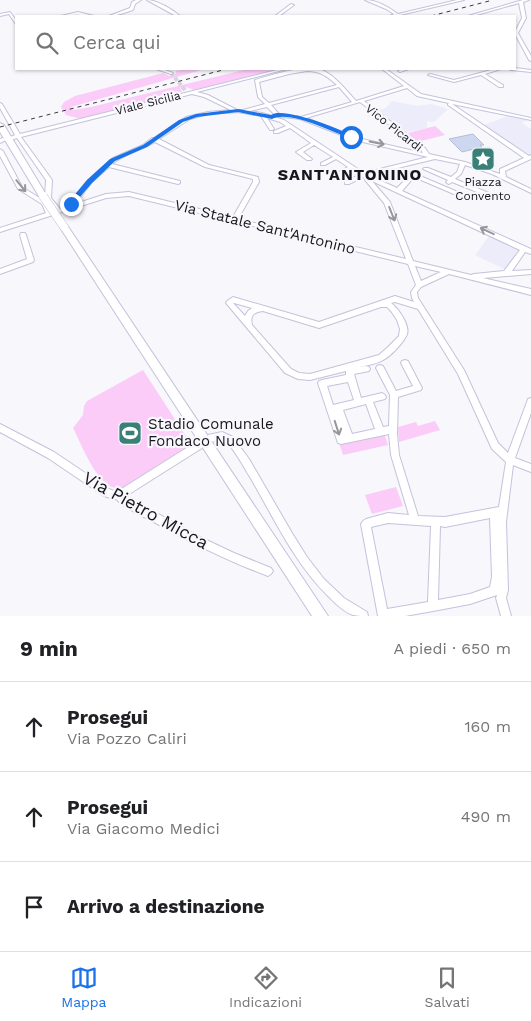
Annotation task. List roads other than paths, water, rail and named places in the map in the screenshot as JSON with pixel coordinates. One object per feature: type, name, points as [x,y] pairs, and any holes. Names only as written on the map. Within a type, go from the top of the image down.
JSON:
[{"type":"highway","points":[[0,125],[43,197],[321,616]]},
{"type":"street","points":[[114,15],[132,9],[133,3],[139,0]]},
{"type":"street","points":[[150,0],[161,7],[168,8],[177,15]]},
{"type":"street","points":[[367,0],[396,15]]},
{"type":"street","points":[[402,15],[462,0]]},
{"type":"street","points":[[473,15],[527,0]]},
{"type":"street","points":[[516,30],[524,18],[521,2]]},
{"type":"street","points":[[278,15],[292,5]]},
{"type":"street","points":[[0,14],[10,13],[15,20]]},
{"type":"street","points":[[67,15],[76,13],[87,15]]},
{"type":"street","points":[[479,13],[486,15]]},
{"type":"street","points":[[516,34],[531,60]]},
{"type":"street","points":[[162,70],[170,72],[175,70]]},
{"type":"street","name":"Viale Sicilia","points":[[11,138],[282,70]]},
{"type":"street","points":[[305,70],[257,81],[259,95],[274,116],[363,175],[531,252]]},
{"type":"street","name":"Vico Picardi","points":[[319,70],[358,102],[411,140],[427,155]]},
{"type":"street","points":[[385,70],[419,95],[531,119]]},
{"type":"street","points":[[430,75],[454,81],[492,70]]},
{"type":"street","points":[[516,70],[530,73]]},
{"type":"street","points":[[482,74],[501,86]]},
{"type":"street","points":[[245,112],[339,86]]},
{"type":"street","points":[[301,118],[407,87]]},
{"type":"street","points":[[185,90],[216,100],[238,111]]},
{"type":"street","points":[[451,102],[450,104],[529,159],[504,175]]},
{"type":"street","points":[[0,104],[18,136],[49,180],[43,197],[44,203],[54,211]]},
{"type":"street","points":[[67,208],[90,181],[117,157],[140,148],[181,121],[192,116],[238,111],[301,118],[351,137],[463,163],[504,175],[531,190]]},
{"type":"street","points":[[263,115],[274,131],[291,126]]},
{"type":"street","points":[[154,140],[207,166],[256,178],[256,182],[235,219]]},
{"type":"street","points":[[398,148],[411,140]]},
{"type":"street","points":[[309,159],[299,152],[314,143]]},
{"type":"street","points":[[0,151],[20,188],[43,197],[54,211]]},
{"type":"street","points":[[347,183],[363,175],[436,157]]},
{"type":"street","points":[[323,164],[335,158]]},
{"type":"street","points":[[443,188],[459,173],[463,163]]},
{"type":"street","points":[[108,164],[178,182]]},
{"type":"street","points":[[344,177],[340,173],[351,168]]},
{"type":"street","points":[[426,169],[494,197]]},
{"type":"street","points":[[363,175],[387,202],[419,285]]},
{"type":"street","points":[[398,191],[413,175],[470,199]]},
{"type":"street","name":"Via Statale Sant'Antonino","points":[[0,230],[54,211],[111,195],[126,194],[531,292]]},
{"type":"street","points":[[0,272],[31,260],[23,234]]},
{"type":"street","points":[[506,274],[524,249]]},
{"type":"street","points":[[448,272],[419,285],[415,289],[414,295],[461,372],[495,446],[510,460],[531,468]]},
{"type":"street","points":[[466,276],[531,272]]},
{"type":"street","points":[[403,301],[393,303],[404,332],[381,358],[310,377],[291,373],[248,320],[238,314],[229,302],[233,300],[320,325],[395,299],[403,301],[420,307]]},
{"type":"street","points":[[381,304],[394,309]]},
{"type":"street","points":[[248,320],[253,307]]},
{"type":"street","points":[[394,395],[418,388],[405,363]]},
{"type":"street","points":[[380,368],[394,395],[393,429],[395,455],[415,520]]},
{"type":"street","points":[[366,369],[349,372],[380,431]]},
{"type":"street","points":[[351,378],[322,383],[349,438],[393,429]]},
{"type":"street","points":[[335,408],[382,398]]},
{"type":"street","points":[[498,512],[454,521],[388,518],[366,524],[383,615],[484,596],[494,591],[497,577],[498,512],[510,460],[531,402]]},
{"type":"street","name":"Via Pietro Micca","points":[[0,428],[51,455],[107,493],[118,494],[125,501],[178,530],[268,571]]},
{"type":"street","points":[[211,438],[222,436],[230,440],[317,577],[340,601],[363,616]]},
{"type":"street","points":[[118,494],[129,490],[199,445]]},
{"type":"street","points":[[498,512],[501,522],[503,590],[501,598],[506,616]]},
{"type":"street","points":[[433,606],[436,521]]},
{"type":"tunnel","points":[[171,73],[185,90]]},
{"type":"railway","points":[[435,15],[493,0]]},
{"type":"railway","points":[[0,127],[223,70]]},
{"type":"place","name":"Piazza Convento","points":[[483,159]]},
{"type":"place","name":"Stadio Comunale Fondaco Nuovo","points":[[130,433]]},
{"type":"district","name":"SANT'ANTONINO","points":[[350,174]]}]
